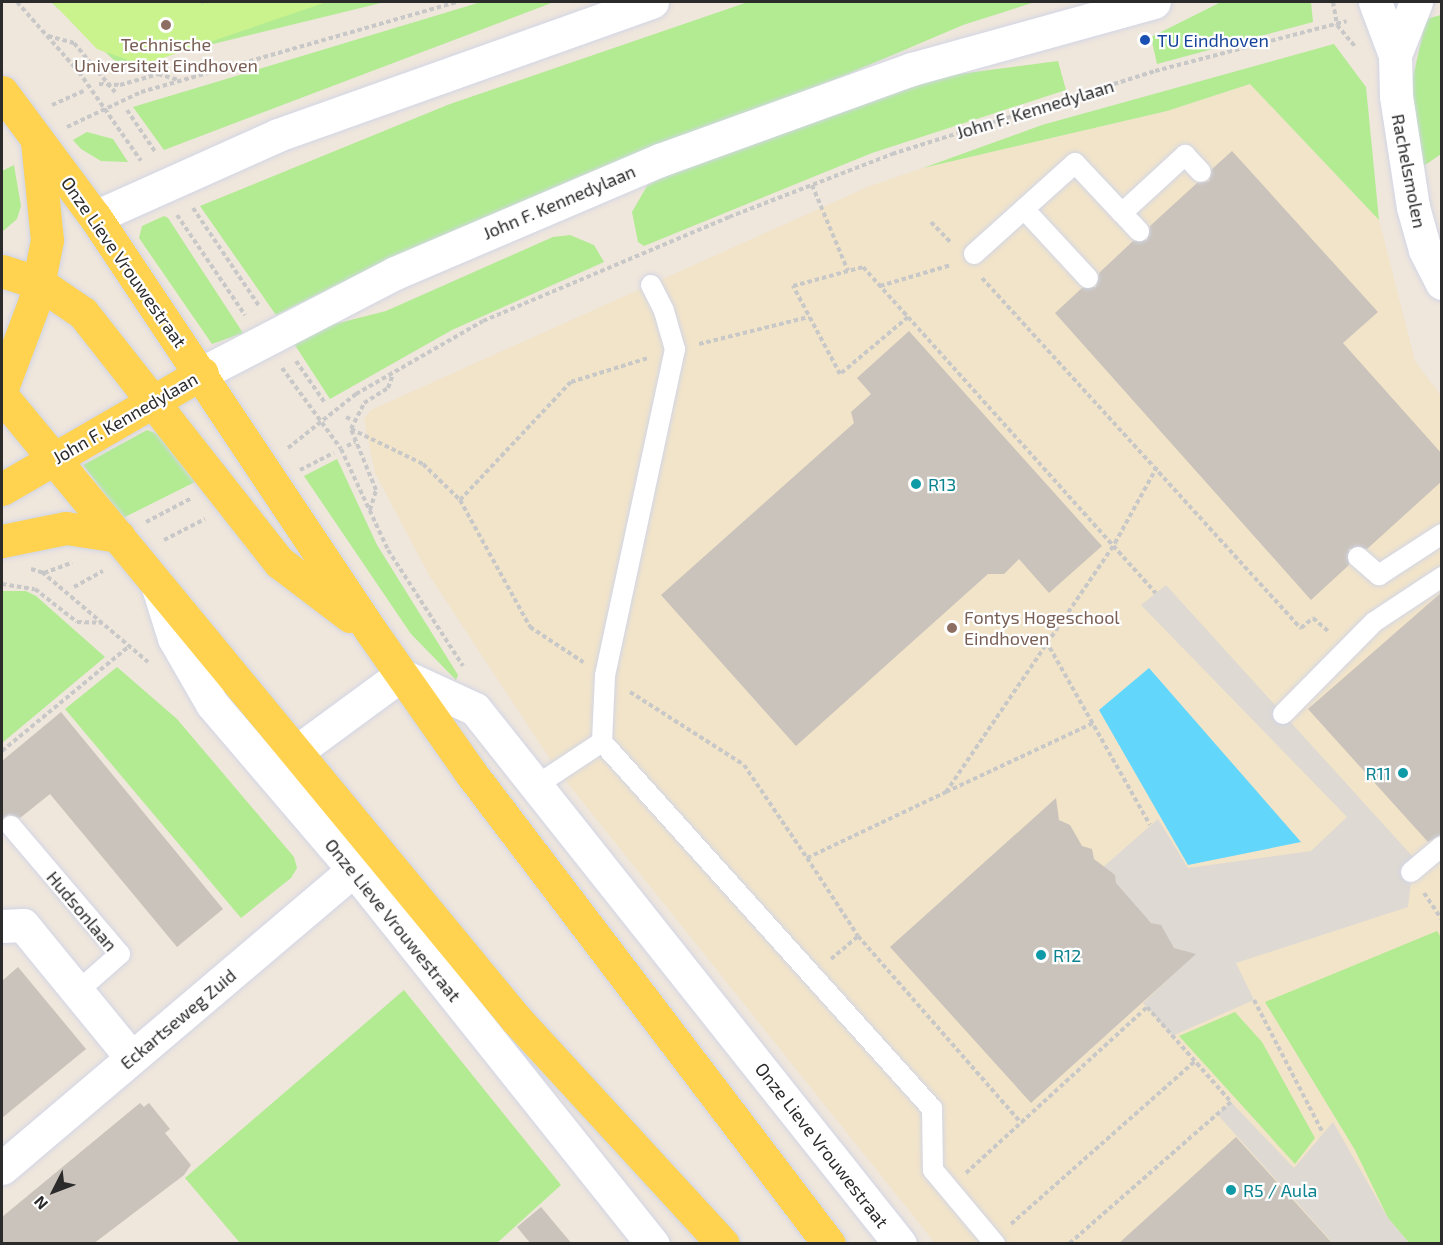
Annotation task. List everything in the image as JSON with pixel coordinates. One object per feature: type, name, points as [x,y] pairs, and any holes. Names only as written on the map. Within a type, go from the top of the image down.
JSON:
[{"type":"main road","name":"Onze Lieve Vrouwestraat","points":[[2,92],[51,134],[95,217],[202,373],[401,675],[543,872],[829,1244]]},
{"type":"main road","points":[[2,388],[39,283],[47,240],[51,134]]},
{"type":"main road","points":[[2,261],[95,217]]},
{"type":"main road","points":[[2,271],[39,283],[83,313],[279,562],[371,631]]},
{"type":"main road","name":"John F. Kennedylaan","points":[[2,489],[202,373]]},
{"type":"main road","name":"Onze Lieve Vrouwestraat","points":[[2,396],[54,458],[130,530],[157,584],[517,1020],[723,1244]]},
{"type":"main road","points":[[15,549],[66,528],[130,530]]},
{"type":"street","points":[[95,217],[278,135],[652,2]]},
{"type":"street","name":"John F. Kennedylaan","points":[[202,373],[395,273],[660,160],[912,69],[1154,2]]},
{"type":"street","name":"Rachelsmolen","points":[[1395,55],[1416,2]]},
{"type":"street","name":"Rachelsmolen","points":[[1377,6],[1395,55],[1396,96],[1413,207],[1442,283]]},
{"type":"street","name":"Onze Lieve Vrouwestraat","points":[[157,584],[174,638],[212,704],[354,870],[653,1244]]},
{"type":"street","points":[[296,752],[401,675]]},
{"type":"street","name":"Onze Lieve Vrouwestraat","points":[[401,675],[475,709],[900,1244]]},
{"type":"street","name":"Eckartseweg Zuid","points":[[2,1168],[354,870]]},
{"type":"street","points":[[2,926],[23,925],[131,1057]]},
{"type":"lane","points":[[1122,213],[1185,155],[1201,172]]},
{"type":"lane","points":[[970,256],[1075,163],[1139,231]]},
{"type":"lane","points":[[1024,209],[1088,278]]},
{"type":"lane","points":[[651,285],[664,311],[675,349],[605,676],[602,742],[932,1108],[933,1170],[993,1242]]},
{"type":"lane","points":[[1358,557],[1379,575],[1442,534]]},
{"type":"lane","points":[[1282,714],[1374,622],[1442,577]]},
{"type":"lane","points":[[537,785],[602,742]]},
{"type":"lane","name":"Hudsonlaan","points":[[11,826],[120,954],[78,991]]},
{"type":"lane","points":[[1411,872],[1442,846]]},
{"type":"path","points":[[17,2],[48,36],[107,110],[140,160]]},
{"type":"path","points":[[51,134],[107,110],[141,92],[456,2]]},
{"type":"path","name":"John F. Kennedylaan","points":[[287,449],[324,423],[356,394],[483,321],[812,185],[892,154],[1155,71],[1377,6]]},
{"type":"path","points":[[48,36],[74,44],[115,92]]},
{"type":"path","points":[[99,84],[105,81],[120,85],[158,74],[180,81]]},
{"type":"path","points":[[49,107],[85,90]]},
{"type":"path","points":[[127,110],[156,153]]},
{"type":"path","points":[[812,185],[848,271]]},
{"type":"path","points":[[191,206],[262,309]]},
{"type":"path","points":[[175,212],[246,318]]},
{"type":"path","points":[[932,222],[970,256],[1301,628],[1313,618],[1346,650]]},
{"type":"path","points":[[880,286],[970,256]]},
{"type":"path","points":[[908,317],[840,374],[792,286],[863,267],[1115,543],[1156,593]]},
{"type":"path","points":[[460,500],[571,382],[675,349],[809,317]]},
{"type":"path","points":[[292,355],[325,403]]},
{"type":"path","points":[[277,362],[324,423],[388,550],[472,681],[475,709]]},
{"type":"path","points":[[369,510],[376,490],[354,442],[351,429],[352,420],[364,403],[388,388],[393,373]]},
{"type":"path","points":[[346,417],[352,420]]},
{"type":"path","points":[[351,429],[423,464],[460,500],[530,627],[744,765],[858,936],[1021,1123]]},
{"type":"path","points":[[347,446],[354,442]]},
{"type":"path","points":[[300,470],[334,453]]},
{"type":"path","points":[[946,792],[1046,640],[1115,543],[1157,467]]},
{"type":"path","points":[[130,530],[193,497]]},
{"type":"path","points":[[158,543],[209,517]]},
{"type":"path","points":[[8,575],[13,582],[50,598],[77,622],[101,623],[15,549]]},
{"type":"path","points":[[74,586],[103,571]]},
{"type":"path","points":[[2,584],[13,582]]},
{"type":"path","points":[[50,598],[57,595]]},
{"type":"path","points":[[1046,640],[1150,825]]},
{"type":"path","points":[[2,751],[129,647]]},
{"type":"path","points":[[807,858],[1093,723]]},
{"type":"path","points":[[1411,872],[1442,920]]},
{"type":"path","points":[[813,976],[858,936]]},
{"type":"path","points":[[1254,1000],[1323,1133]]},
{"type":"path","points":[[948,1190],[1147,1007],[1231,1102],[1070,1244]]},
{"type":"path","points":[[993,1242],[1195,1061]]},
{"type":"shaded area","name":"Fontys Hogeschool Eindhoven","points":[[1250,84],[1379,220],[1415,361],[1441,396],[1441,1243],[935,1243],[558,771],[429,575],[375,473],[364,419],[371,410],[870,186],[923,168],[1167,111]]},
{"type":"shaded area","points":[[1166,585],[1414,858],[1408,907],[1236,963],[1254,1000],[1172,1036],[1143,1003],[1184,964],[1102,868],[1158,819],[1188,868],[1311,851],[1347,817],[1141,605]]},
{"type":"shaded area","points":[[1231,1102],[1294,1168],[1333,1122],[1388,1218],[1409,1243],[1333,1243],[1217,1114]]},
{"type":"green space","name":"Technische Universiteit Eindhoven","points":[[51,2],[385,2],[135,63],[115,61]]},
{"type":"green space","name":"Technische Universiteit Eindhoven","points":[[52,2],[327,2],[142,65],[97,49]]},
{"type":"green space","points":[[481,2],[554,2],[164,150],[133,107]]},
{"type":"green space","points":[[748,2],[1035,2],[963,25],[841,77],[590,172],[391,258],[276,315],[200,206],[450,104]]},
{"type":"green space","points":[[1221,2],[1311,2],[1313,22],[1157,64],[1151,37]]},
{"type":"green space","points":[[1441,15],[1441,154],[1418,170],[1408,99],[1426,19]]},
{"type":"green space","points":[[1334,44],[1366,87],[1379,220],[1250,84],[1167,111],[923,168],[1042,125]]},
{"type":"green space","points":[[1058,61],[1066,90],[872,153],[644,246],[638,242],[632,212],[647,186],[660,177],[944,76]]},
{"type":"green space","points":[[87,132],[113,139],[128,162],[101,161],[81,149],[73,140]]},
{"type":"green space","points":[[14,165],[21,206],[17,219],[2,232],[2,171]]},
{"type":"green space","points":[[164,216],[168,218],[243,333],[212,344],[139,238],[142,226]]},
{"type":"green space","points":[[570,235],[594,245],[604,262],[452,330],[330,399],[293,342],[319,328],[386,311],[553,237]]},
{"type":"green space","points":[[147,430],[158,434],[195,482],[123,518],[83,465]]},
{"type":"green space","points":[[337,459],[377,545],[458,675],[456,680],[411,634],[304,476]]},
{"type":"green space","points":[[2,591],[26,591],[36,596],[105,657],[2,743]]},
{"type":"green space","points":[[117,667],[177,719],[294,857],[297,868],[291,878],[241,918],[65,709]]},
{"type":"green space","points":[[1437,931],[1442,939],[1441,1242],[1409,1243],[1388,1218],[1355,1150],[1265,1002]]},
{"type":"green space","points":[[404,990],[561,1185],[497,1243],[240,1243],[185,1178]]},
{"type":"green space","points":[[1235,1012],[1262,1042],[1315,1138],[1295,1164],[1179,1036]]},
{"type":"water","points":[[1149,668],[1301,842],[1188,865],[1099,710]]},
{"type":"building","points":[[1232,151],[1378,312],[1343,343],[1442,454],[1442,481],[1367,549],[1349,549],[1349,565],[1311,600],[1055,313],[1082,288],[1096,287],[1099,273],[1133,241],[1147,240],[1150,226],[1197,183],[1209,181],[1212,169]]},
{"type":"building","name":"R13","points":[[909,331],[1102,546],[1049,593],[1019,559],[1004,574],[988,574],[796,746],[661,595],[854,423],[851,412],[871,394],[857,378]]},
{"type":"building","name":"R11","points":[[1442,592],[1442,834],[1428,842],[1308,709]]},
{"type":"building","points":[[61,712],[223,909],[177,947],[50,794],[20,818],[9,814],[2,819],[2,761]]},
{"type":"building","name":"R12","points":[[1056,798],[1059,820],[1070,825],[1082,846],[1092,849],[1094,859],[1115,875],[1116,883],[1151,923],[1161,925],[1174,948],[1196,954],[1031,1103],[890,947]]},
{"type":"building","points":[[18,967],[86,1049],[2,1118],[2,981]]},
{"type":"building","points":[[140,1103],[144,1107],[149,1103],[170,1129],[165,1133],[191,1165],[184,1175],[93,1244],[2,1244],[2,1217]]},
{"type":"building","name":"R5 / Aula","points":[[1236,1137],[1333,1244],[1118,1244]]},
{"type":"building","points":[[541,1207],[572,1244],[531,1244],[517,1227]]},
{"type":"place","name":"Technische Universiteit Eindhoven","points":[[166,25]]},
{"type":"place","name":"TU Eindhoven","points":[[1145,40]]},
{"type":"place","name":"R13","points":[[916,484]]},
{"type":"place","name":"Fontys Hogeschool Eindhoven","points":[[952,628]]},
{"type":"place","name":"R11","points":[[1403,773]]},
{"type":"place","name":"R12","points":[[1041,955]]},
{"type":"place","name":"R5 / Aula","points":[[1231,1190]]}]
